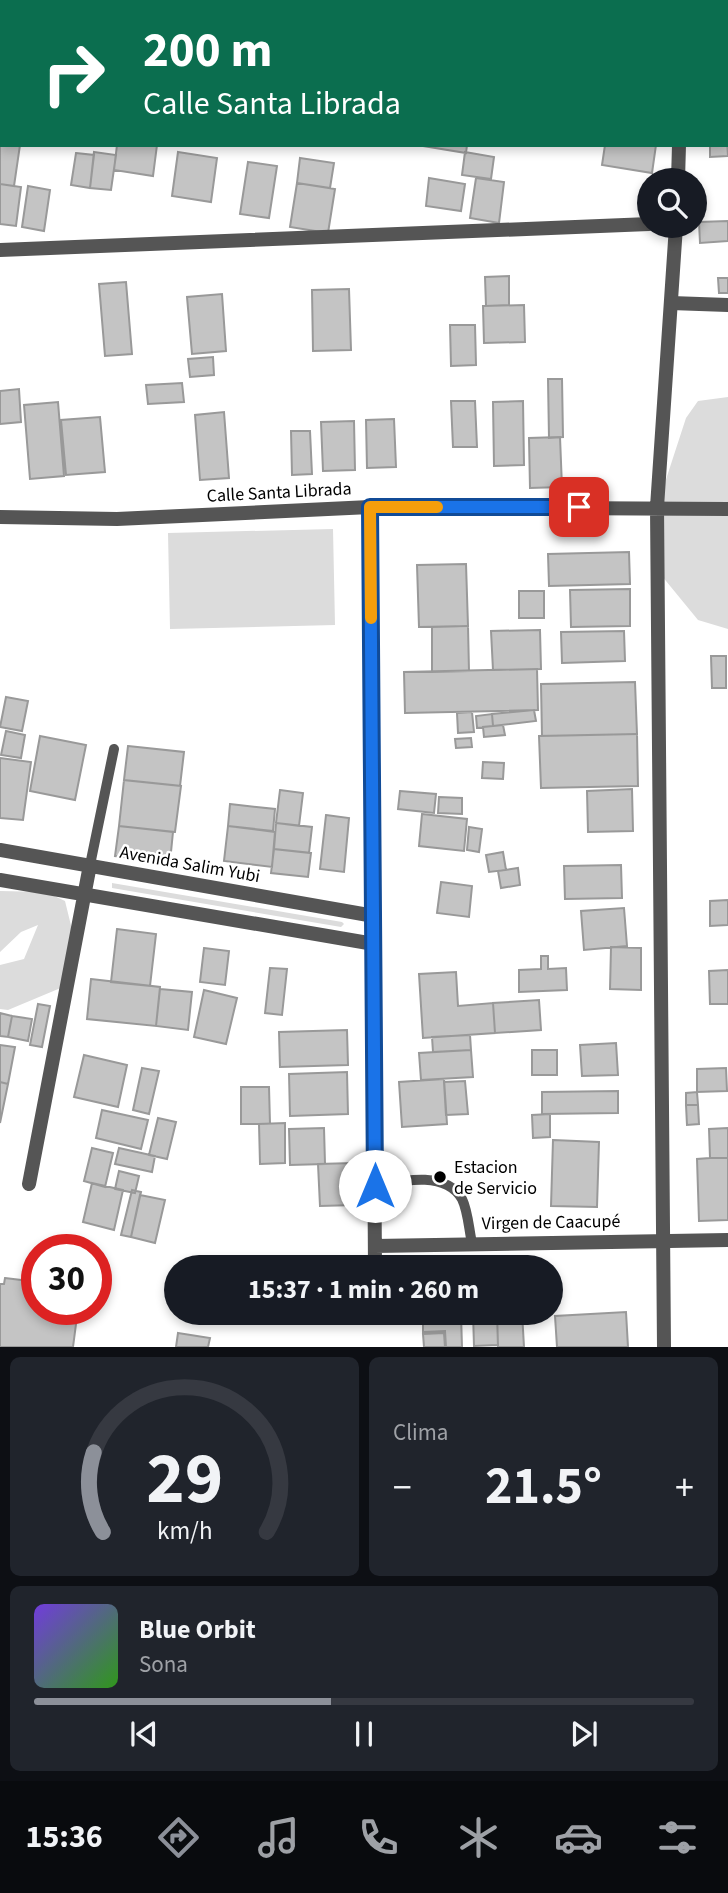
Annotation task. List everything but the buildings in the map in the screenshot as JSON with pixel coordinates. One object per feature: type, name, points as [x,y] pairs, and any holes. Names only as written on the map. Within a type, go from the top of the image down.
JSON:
[{"type":"street","points":[[678,168],[679,147]]},
{"type":"street","points":[[0,250],[637,224]]},
{"type":"street","points":[[664,1347],[657,507],[675,238]]},
{"type":"street","points":[[671,303],[728,304]]},
{"type":"street","points":[[370,507],[375,1255]]},
{"type":"street","name":"Calle Santa Librada","points":[[0,517],[117,519],[370,507],[728,509]]},
{"type":"street","name":"Avenida Salim Yubi","points":[[0,850],[374,916]]},
{"type":"street","points":[[29,1184],[90,865]]},
{"type":"street","points":[[0,880],[374,944]]},
{"type":"street","name":"Virgen de Caacupé","points":[[375,1246],[728,1240]]},
{"type":"lane","points":[[90,865],[114,750]]},
{"type":"lane","points":[[375,1186],[414,1178],[449,1185],[462,1200],[472,1243]]},
{"type":"shaded area","points":[[728,397],[728,629],[698,620],[657,570],[657,507],[686,418],[698,401]]},
{"type":"shaded area","points":[[333,529],[335,625],[170,629],[168,533]]},
{"type":"shaded area","points":[[112,883],[344,924],[341,927],[112,888]]},
{"type":"shaded area","points":[[0,891],[46,892],[65,901],[77,950],[63,987],[8,1010],[0,1009],[0,965],[24,959],[38,925],[21,932],[0,952]]},
{"type":"slow traffic","points":[[371,618],[370,507],[437,507]]},
{"type":"place","name":"Estacion de Servicio","points":[[440,1177]]},
{"type":"route","points":[[375,1186],[370,507],[579,507]]}]
